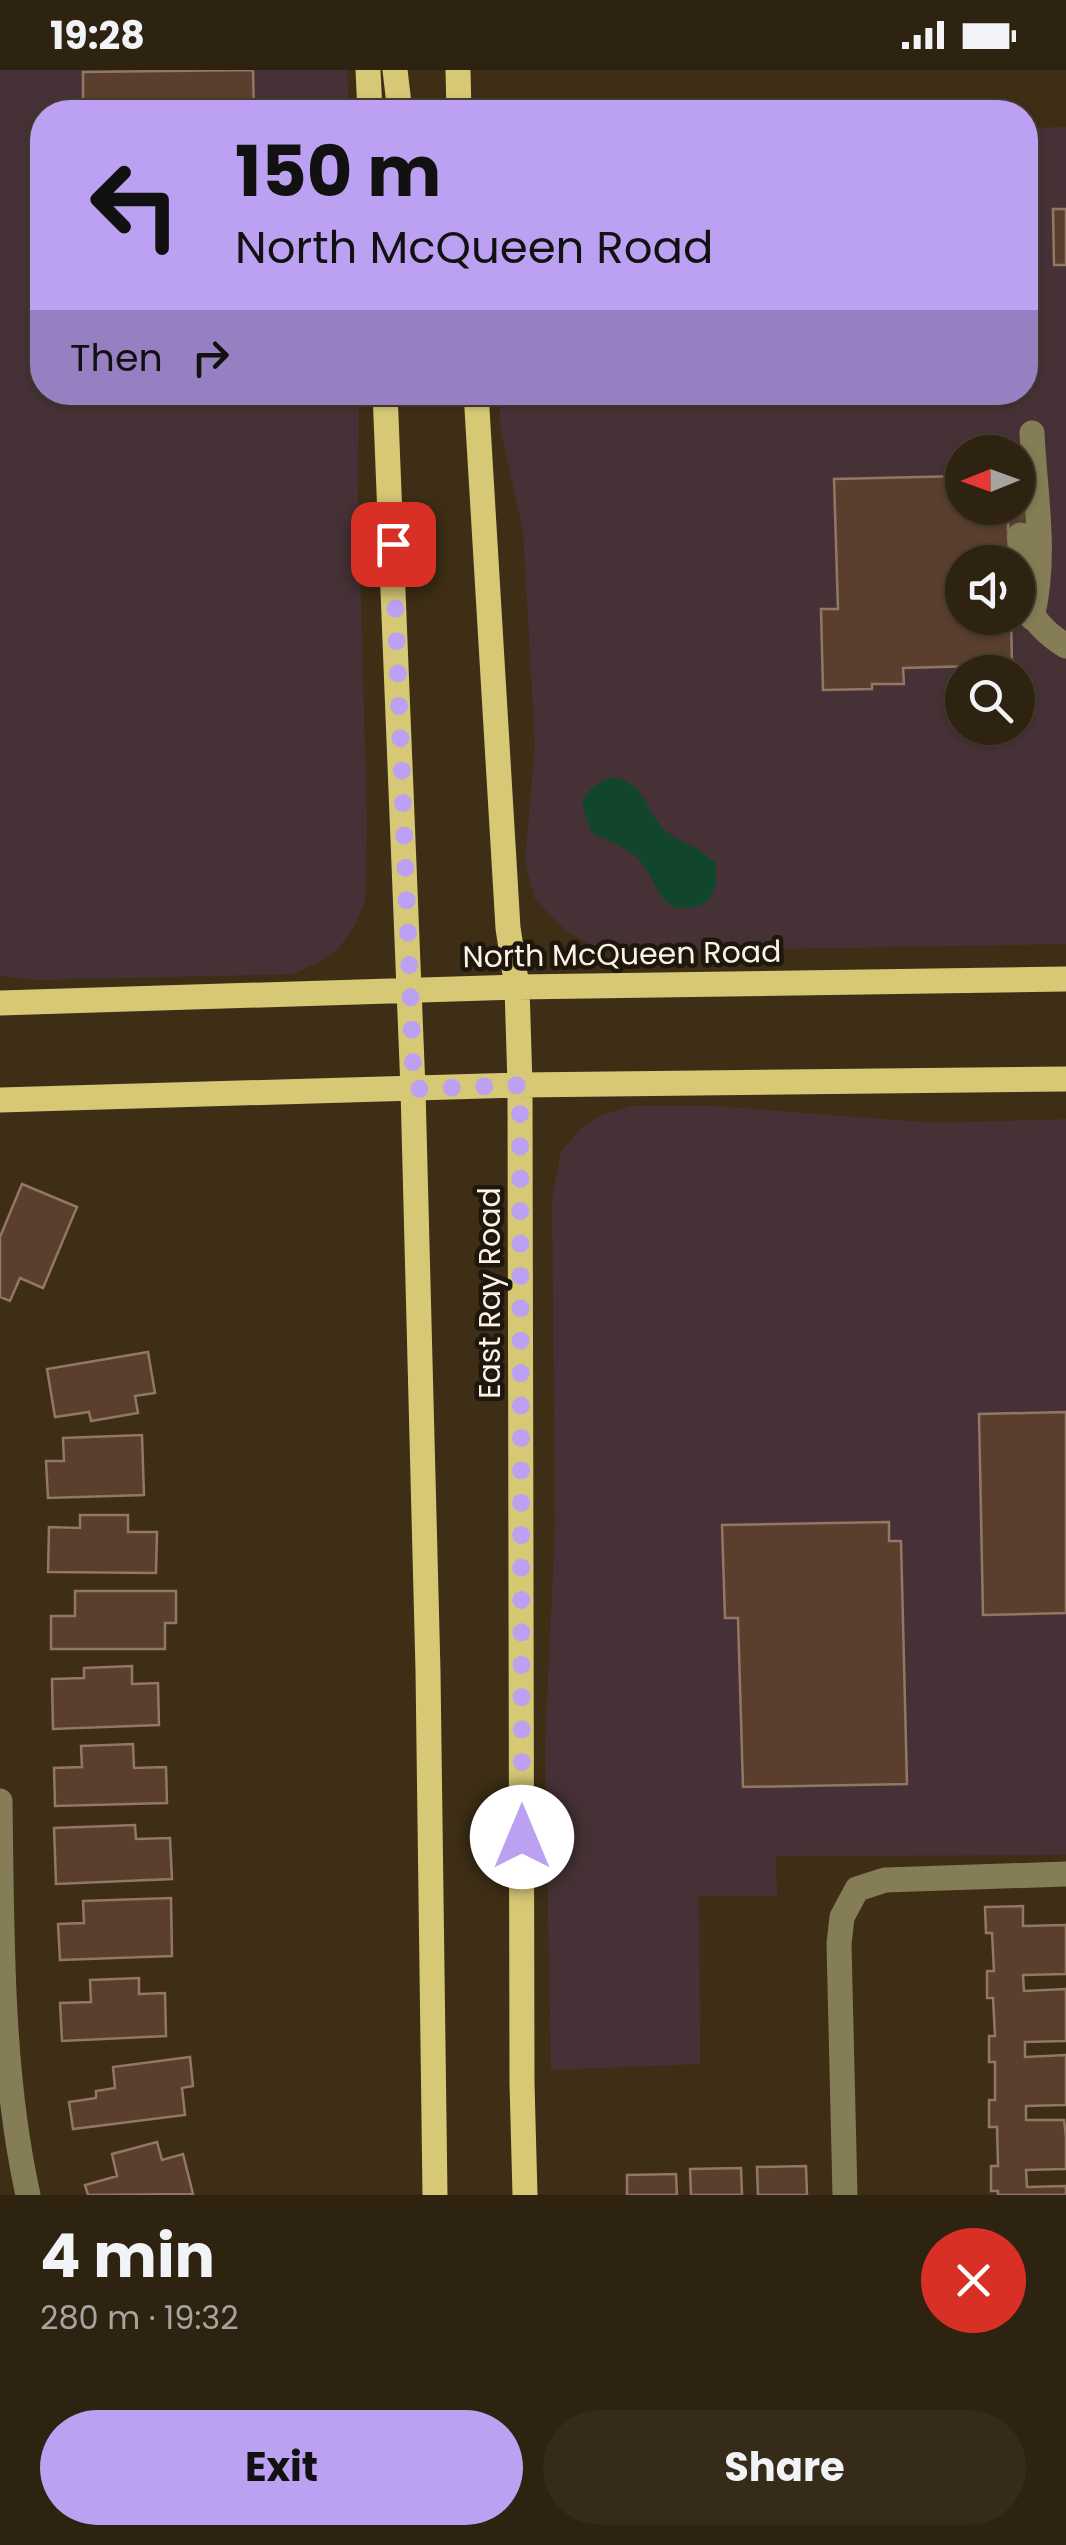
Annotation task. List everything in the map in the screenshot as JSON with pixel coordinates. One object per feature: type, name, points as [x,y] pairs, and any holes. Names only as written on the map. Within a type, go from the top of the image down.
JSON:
[{"type":"main road","points":[[368,70],[369,100]]},
{"type":"main road","points":[[394,70],[398,100]]},
{"type":"main road","points":[[458,70],[459,100]]},
{"type":"main road","points":[[385,405],[414,1089],[436,2195]]},
{"type":"main road","points":[[472,405],[477,419]]},
{"type":"main road","name":"East Ray Road","points":[[476,405],[508,928],[517,986],[520,1085],[525,2195]]},
{"type":"main road","name":"North McQueen Road","points":[[0,1003],[517,986],[1066,978]]},
{"type":"main road","points":[[0,1100],[520,1085],[1066,1079]]},
{"type":"street","points":[[1035,475],[1039,487],[1040,578],[1035,603]]},
{"type":"street","points":[[1020,535],[1020,545]]},
{"type":"street","points":[[1035,622],[1044,633],[1066,646]]},
{"type":"street","points":[[0,1801],[4,2029],[18,2158],[28,2195]]},
{"type":"street","points":[[845,2195],[839,1944],[842,1917],[857,1889],[885,1880],[1066,1874]]},
{"type":"shaded area","points":[[0,70],[347,70],[348,100],[30,100],[30,405],[359,405],[365,900],[355,925],[339,948],[294,974],[36,980],[0,976]]},
{"type":"shaded area","points":[[1066,127],[1066,944],[616,952],[566,931],[535,899],[525,863],[535,745],[523,531],[501,432],[500,405],[1038,405],[1038,128]]},
{"type":"shaded area","points":[[631,1106],[715,1106],[934,1123],[1066,1119],[1066,1855],[776,1856],[777,1896],[699,1896],[700,2064],[551,2070],[545,1746],[555,1529],[552,1198],[561,1151],[597,1117]]},
{"type":"green space","points":[[614,777],[635,787],[669,833],[716,864],[716,885],[708,902],[692,907],[671,906],[635,856],[592,833],[582,805],[594,786]]},
{"type":"building","points":[[253,70],[254,100],[83,100],[83,72]]},
{"type":"building","points":[[1053,209],[1066,209],[1066,265],[1054,265]]},
{"type":"building","points":[[945,476],[945,525],[1008,525],[1009,545],[945,545],[945,635],[1011,635],[1012,655],[945,655],[945,667],[903,668],[904,684],[823,690],[821,609],[838,609],[834,479]]},
{"type":"building","points":[[1008,525],[1031,525],[1031,536],[1008,536]]},
{"type":"building","points":[[22,1184],[77,1207],[43,1288],[20,1278],[10,1301],[0,1297],[0,1237]]},
{"type":"building","points":[[148,1352],[155,1393],[135,1396],[138,1413],[91,1421],[89,1412],[55,1417],[47,1369]]},
{"type":"building","points":[[1066,1412],[1066,1613],[983,1615],[979,1414]]},
{"type":"building","points":[[142,1435],[144,1495],[48,1498],[46,1461],[64,1461],[63,1438]]},
{"type":"building","points":[[80,1515],[128,1515],[128,1532],[157,1532],[156,1573],[48,1572],[49,1527],[80,1528]]},
{"type":"building","points":[[889,1522],[889,1541],[901,1541],[907,1784],[743,1787],[738,1618],[725,1618],[722,1525]]},
{"type":"building","points":[[75,1591],[176,1591],[176,1623],[165,1623],[165,1649],[51,1649],[51,1616],[75,1616]]},
{"type":"building","points":[[132,1666],[132,1684],[158,1683],[159,1725],[53,1729],[52,1679],[84,1678],[84,1668]]},
{"type":"building","points":[[133,1744],[134,1768],[166,1767],[167,1803],[55,1806],[54,1768],[82,1767],[81,1746]]},
{"type":"building","points":[[135,1825],[136,1839],[170,1838],[172,1879],[56,1884],[54,1828]]},
{"type":"building","points":[[171,1898],[172,1956],[60,1960],[58,1924],[84,1923],[83,1901]]},
{"type":"building","points":[[1023,1906],[1023,1926],[1066,1925],[1066,1974],[1023,1975],[1024,1991],[1066,1989],[1066,2041],[1025,2042],[1025,2057],[1066,2055],[1066,2105],[1026,2106],[1026,2120],[1064,2120],[1066,2169],[1026,2170],[1027,2187],[1066,2186],[1066,2195],[998,2195],[998,2191],[991,2191],[991,2166],[998,2166],[997,2127],[989,2127],[989,2100],[995,2100],[995,2062],[989,2062],[989,2036],[995,2036],[993,1998],[987,1998],[987,1971],[994,1971],[992,1933],[986,1933],[985,1907]]},
{"type":"building","points":[[139,1978],[139,1994],[165,1993],[166,2036],[62,2041],[60,2003],[91,2002],[90,1980]]},
{"type":"building","points":[[190,2057],[193,2086],[182,2088],[185,2115],[73,2129],[69,2102],[96,2098],[96,2091],[115,2088],[113,2067]]},
{"type":"building","points":[[157,2142],[162,2160],[183,2154],[193,2194],[88,2195],[85,2185],[117,2176],[112,2154]]},
{"type":"building","points":[[806,2166],[807,2195],[758,2195],[757,2167]]},
{"type":"building","points":[[741,2168],[742,2195],[691,2195],[690,2169]]},
{"type":"building","points":[[676,2174],[677,2195],[627,2195],[627,2175]]},
{"type":"tunnel","points":[[1020,525],[1020,535]]},
{"type":"route","points":[[393,544],[414,1089],[520,1085],[522,1837]]}]
